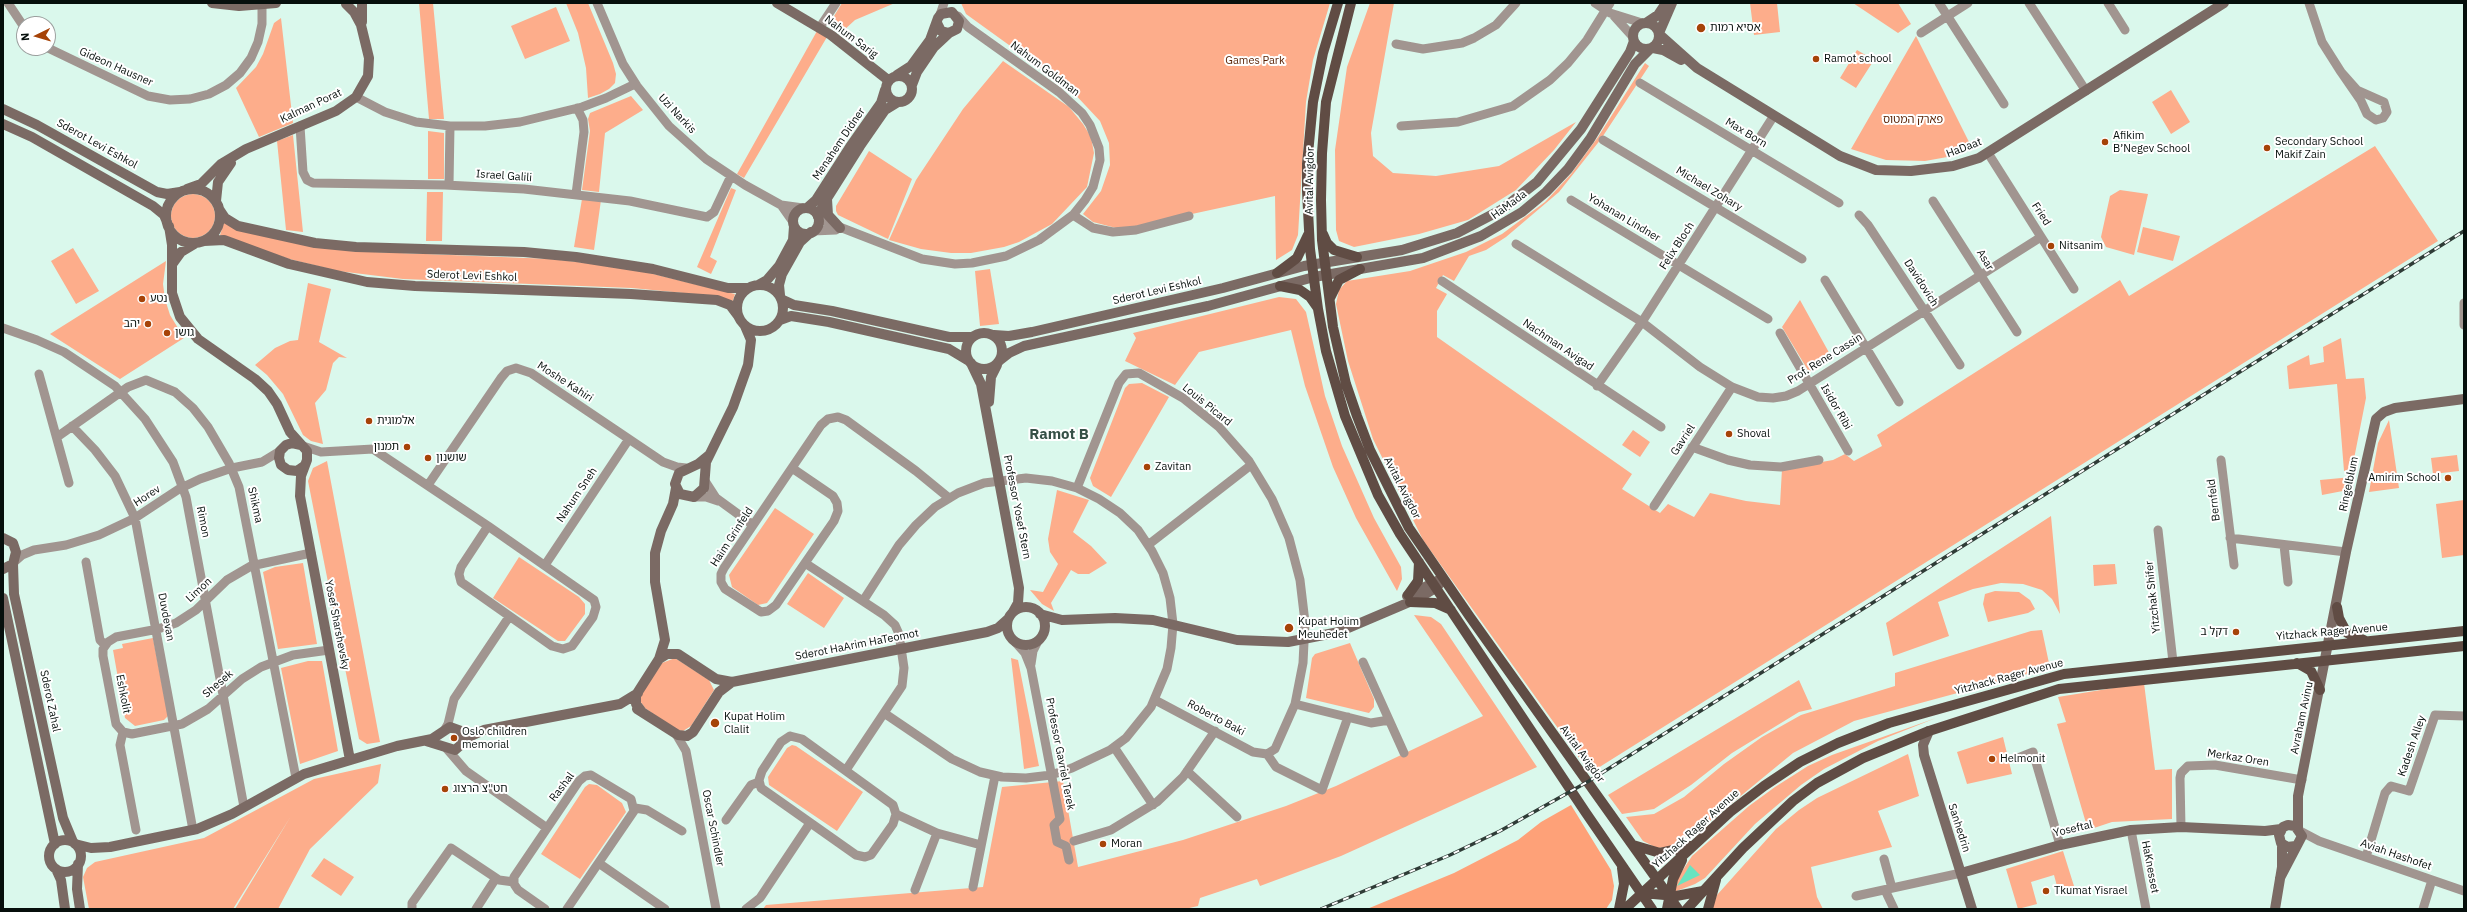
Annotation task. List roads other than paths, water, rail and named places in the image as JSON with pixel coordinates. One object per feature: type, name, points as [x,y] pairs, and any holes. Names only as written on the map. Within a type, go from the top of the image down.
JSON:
[{"type":"main road","name":"Avital Avigdor","points":[[1338,3],[1323,53],[1311,116],[1307,172],[1309,227],[1318,309],[1335,384],[1359,453],[1378,495],[1418,560],[1438,583],[1633,845],[1678,909]]},
{"type":"main road","name":"Avital Avigdor","points":[[1351,3],[1326,102],[1322,153],[1321,229],[1329,302],[1346,384],[1370,450],[1454,613],[1621,864],[1653,909]]},
{"type":"main road","points":[[1277,273],[1291,263],[1301,252],[1309,227]]},
{"type":"main road","points":[[1321,229],[1331,248],[1341,254],[1357,257]]},
{"type":"main road","points":[[1329,302],[1333,289],[1339,280],[1360,269]]},
{"type":"main road","points":[[1280,286],[1294,287],[1303,291],[1310,297],[1318,309]]},
{"type":"main road","points":[[1418,560],[1419,578],[1409,599],[1435,603],[1454,613]]},
{"type":"main road","points":[[2337,607],[2339,618],[2347,632],[2367,641]]},
{"type":"main road","name":"Yitzhack Rager Avenue","points":[[1625,909],[1730,812],[1800,762],[1838,744],[1889,723],[2064,674],[2464,632]]},
{"type":"main road","points":[[1687,909],[1775,816],[1811,788],[1863,758],[1901,740],[2058,689],[2464,646]]},
{"type":"main road","points":[[2297,663],[2311,671],[2320,690]]},
{"type":"main road","points":[[1633,845],[1660,853],[1675,851],[1695,844]]},
{"type":"main road","points":[[1667,909],[1677,870],[1687,852]]},
{"type":"main road","points":[[1619,909],[1624,884],[1621,864]]},
{"type":"main road","points":[[1708,909],[1710,896],[1720,873]]},
{"type":"main road","points":[[1653,909],[1657,896],[1657,880]]},
{"type":"main road","points":[[1642,894],[1669,897],[1704,891]]},
{"type":"street","points":[[8,3],[17,16]]},
{"type":"street","points":[[212,3],[239,6],[276,3]]},
{"type":"street","points":[[345,4],[360,3]]},
{"type":"street","name":"Kalman Porat","points":[[360,3],[362,28]]},
{"type":"street","name":"Uzi Narkis","points":[[597,3],[611,40],[635,84],[669,126],[706,159],[730,176],[781,205],[805,208]]},
{"type":"street","name":"Nahum Sarig","points":[[777,3],[820,27],[890,82]]},
{"type":"street","points":[[820,27],[836,3]]},
{"type":"street","points":[[944,3],[938,19],[941,31],[951,33],[977,33]]},
{"type":"street","name":"Nahum Goldman","points":[[819,218],[844,230],[922,259],[944,263],[972,263],[1006,256],[1023,249],[1049,233],[1073,215],[1085,200],[1098,173],[1099,148],[1090,125],[1082,114],[1059,92],[977,33],[956,14],[948,3]]},
{"type":"street","points":[[1396,44],[1423,49],[1462,43],[1496,25],[1516,3]]},
{"type":"street","points":[[1595,3],[1644,23],[1653,24],[1660,34]]},
{"type":"street","points":[[1633,39],[1636,27],[1658,15],[1666,3]]},
{"type":"street","points":[[1608,9],[1638,47],[1651,49],[1658,43],[1672,3]]},
{"type":"street","points":[[1939,3],[2004,104]]},
{"type":"street","points":[[1921,33],[1968,3]]},
{"type":"street","points":[[2029,3],[2086,91]]},
{"type":"street","points":[[2108,3],[2125,30]]},
{"type":"street","name":"HaDaat","points":[[1651,49],[1663,50],[1697,68],[1773,116],[1851,162],[1876,170],[1939,169],[1967,162],[1988,153],[2224,3]]},
{"type":"street","points":[[2308,3],[2318,35],[2341,72],[2361,101],[2369,117],[2376,120],[2383,118],[2387,112],[2384,102],[2357,90],[2341,72]]},
{"type":"street","name":"Kalman Porat","points":[[184,191],[201,184],[221,164],[251,146],[336,111],[356,97],[365,84],[369,67],[368,48],[362,28],[354,12],[345,4]]},
{"type":"street","name":"Gideon Hausner","points":[[56,52],[148,96],[170,100],[190,99],[209,94],[226,85],[244,68],[258,42],[262,24],[262,5]]},
{"type":"street","points":[[1401,126],[1458,122],[1513,106],[1550,80],[1568,63],[1587,40],[1608,9]]},
{"type":"street","points":[[912,86],[907,78],[890,82],[888,98],[898,102],[909,98],[917,72],[934,47],[959,25],[956,14],[945,11],[938,19]]},
{"type":"street","name":"Menahem Didner","points":[[805,208],[816,200],[847,151],[881,103],[890,82],[913,64],[932,38],[938,19]]},
{"type":"street","name":"HaDaat","points":[[1660,34],[1697,68]]},
{"type":"street","name":"HaMada","points":[[1324,262],[1402,250],[1435,241],[1480,223],[1517,199],[1537,182],[1570,144],[1630,52],[1633,39]]},
{"type":"street","name":"HaMada","points":[[1314,277],[1408,262],[1445,251],[1488,233],[1522,212],[1546,192],[1568,169],[1590,139],[1634,64],[1651,49]]},
{"type":"street","points":[[356,97],[385,112],[416,122],[450,126],[485,126],[520,122],[577,108],[606,98],[635,84]]},
{"type":"street","name":"Max Born","points":[[1640,84],[1752,150],[1839,204]]},
{"type":"street","name":"Menahem Didner","points":[[819,218],[830,193],[885,110],[898,102]]},
{"type":"street","points":[[576,194],[584,130],[577,108]]},
{"type":"street","name":"Sderot Levi Eshkol","points":[[3,109],[37,124],[157,192],[167,194],[184,191]]},
{"type":"street","name":"Felix Bloch","points":[[1597,386],[1642,322],[1773,116]]},
{"type":"street","points":[[3,124],[32,137],[153,206],[164,215],[172,241],[171,269],[173,301],[185,324],[203,342],[265,388],[274,399],[285,422],[307,453],[305,464]]},
{"type":"street","name":"Israel Galili","points":[[300,126],[303,172],[309,183],[450,185],[576,194],[638,202],[707,217],[714,212],[730,176]]},
{"type":"street","points":[[450,126],[450,185]]},
{"type":"street","name":"Michael Zohary","points":[[1603,140],[1802,259]]},
{"type":"street","name":"Kalman Porat","points":[[218,205],[216,188],[221,176],[235,159],[251,146]]},
{"type":"street","name":"Fried","points":[[1988,153],[2074,289]]},
{"type":"street","points":[[200,242],[180,239],[168,224],[168,206],[184,191],[204,191],[218,205],[227,220],[238,226],[315,242],[356,247],[504,251],[576,257],[653,269],[728,288],[748,288],[767,280],[779,266],[792,242],[795,214],[805,208],[814,211],[819,218],[817,227],[800,242],[782,274],[778,287],[783,310],[780,320],[776,325],[766,330],[758,339],[750,353],[733,407],[709,455],[705,467],[703,490],[682,502],[669,515]]},
{"type":"street","points":[[830,193],[827,212],[832,221],[844,230]]},
{"type":"street","name":"Yohanan Lindner","points":[[1571,200],[1768,319]]},
{"type":"street","name":"Asar","points":[[1933,201],[2017,332]]},
{"type":"street","points":[[171,269],[178,254],[211,236],[218,226],[218,205]]},
{"type":"street","name":"Uzi Narkis","points":[[781,205],[794,224]]},
{"type":"street","points":[[1073,215],[1093,228],[1113,232],[1136,230],[1189,216]]},
{"type":"street","name":"Davidovich","points":[[1859,215],[1960,365]]},
{"type":"street","points":[[794,224],[801,232],[812,232]]},
{"type":"street","name":"Nahum Goldman","points":[[812,232],[831,229],[844,230]]},
{"type":"street","name":"Prof. Rene Cassin","points":[[1516,244],[1642,322],[1700,366],[1732,387],[1758,398],[1773,398],[1786,396],[1809,384],[2042,237]]},
{"type":"street","name":"Sderot Levi Eshkol","points":[[200,242],[224,240],[289,264],[368,282],[401,285],[606,292],[710,300],[728,304],[739,317]]},
{"type":"street","name":"Sderot Levi Eshkol","points":[[994,335],[1009,336],[1032,332],[1223,288],[1324,262]]},
{"type":"street","points":[[780,320],[791,316],[837,324],[949,349],[983,369],[998,363],[1009,353],[1024,346],[1208,306],[1314,277]]},
{"type":"street","points":[[1826,280],[1899,402]]},
{"type":"street","name":"Nachman Avigad","points":[[1442,281],[1597,386],[1661,427]]},
{"type":"street","points":[[758,285],[769,286],[791,304],[832,311],[949,337],[972,337],[983,332],[994,335],[1002,346],[998,363]]},
{"type":"street","points":[[748,288],[738,302],[739,317],[751,337],[750,353]]},
{"type":"street","points":[[2464,303],[2464,325]]},
{"type":"street","points":[[745,326],[755,330],[766,330]]},
{"type":"street","name":"Rimon","points":[[3,328],[37,340],[64,352],[87,366],[121,392],[145,419],[160,440],[183,487],[224,695],[244,807]]},
{"type":"street","name":"Isidor Ribi","points":[[1780,333],[1848,451]]},
{"type":"street","points":[[970,362],[966,346],[972,337]]},
{"type":"street","name":"Professor Yosef Stern","points":[[970,362],[980,382],[1020,588],[1026,601],[1038,612]]},
{"type":"street","name":"Professor Yosef Stern","points":[[990,432],[989,389],[991,376],[998,363]]},
{"type":"street","name":"Moshe Kahiri","points":[[428,485],[501,378],[513,368],[522,369],[531,373],[663,462],[671,470],[676,486]]},
{"type":"street","name":"Louis Picard","points":[[1077,488],[1119,383],[1124,375],[1131,372],[1142,374],[1183,398],[1219,427],[1251,466],[1272,498],[1289,538],[1300,580],[1305,622],[1304,640]]},
{"type":"street","points":[[39,374],[69,483]]},
{"type":"street","name":"Shikma","points":[[56,437],[134,383],[146,380],[174,392],[201,417],[232,468],[240,487],[296,778]]},
{"type":"street","name":"Gavriel","points":[[1654,506],[1732,387]]},
{"type":"street","name":"Ringelblum","points":[[2329,645],[2346,552],[2376,419],[2384,412],[2395,408],[2464,399]]},
{"type":"street","name":"Haim Grinfeld","points":[[805,563],[776,605],[768,611],[755,610],[728,592],[722,584],[721,574],[823,423],[830,417],[838,416],[916,471],[949,498]]},
{"type":"street","points":[[285,422],[285,439],[280,450],[279,458],[284,468],[297,471],[314,456],[323,452]]},
{"type":"street","name":"Duvdevan","points":[[72,426],[108,467],[126,495],[135,518],[193,830]]},
{"type":"street","name":"Nahum Sneh","points":[[545,565],[629,439]]},
{"type":"street","points":[[280,450],[290,443],[302,445],[313,451],[323,452],[364,448],[373,449],[428,485],[488,526],[545,565],[589,596],[595,602],[593,617],[577,641],[566,649],[554,648],[465,587],[459,578],[461,567],[488,526]]},
{"type":"street","points":[[1692,447],[1728,460],[1750,465],[1781,467],[1819,460]]},
{"type":"street","name":"Horev","points":[[14,563],[24,554],[44,548],[88,539],[135,518],[183,487],[232,468],[262,462],[280,450]]},
{"type":"street","points":[[680,655],[672,648],[665,634],[656,590],[654,560],[659,538],[669,515],[676,486],[677,474],[688,467],[700,463],[709,455]]},
{"type":"street","name":"Bernfeld","points":[[2221,460],[2234,565]]},
{"type":"street","name":"Horev","points":[[262,462],[284,468]]},
{"type":"street","name":"Moshe Kahiri","points":[[663,462],[675,467],[688,467]]},
{"type":"street","name":"Yosef Sharshevsky","points":[[300,496],[301,476],[305,464]]},
{"type":"street","points":[[1148,545],[1251,466]]},
{"type":"street","points":[[688,467],[698,469],[711,492],[720,501],[753,526]]},
{"type":"street","name":"Yosef Sharshevsky","points":[[284,468],[293,479],[300,496],[350,760]]},
{"type":"street","points":[[792,468],[831,494],[838,506],[834,520],[805,563],[863,601],[895,625],[901,649],[903,682],[900,690],[846,770]]},
{"type":"street","points":[[863,601],[907,535],[925,516],[949,498],[970,487],[1000,480],[1026,478],[1052,481],[1077,488],[1099,498],[1120,513],[1138,530],[1148,545],[1163,574],[1170,598],[1173,624],[1167,669],[1155,700],[1139,723],[1114,747],[1092,760],[1051,774],[1026,778],[995,776],[970,769],[952,759],[884,713]]},
{"type":"street","points":[[676,486],[682,495],[706,497],[720,501]]},
{"type":"street","points":[[3,528],[7,539]]},
{"type":"street","name":"Yitzchak Shifer","points":[[2158,530],[2173,662]]},
{"type":"street","points":[[2230,538],[2346,552]]},
{"type":"street","name":"Horev","points":[[7,539],[24,547],[44,548]]},
{"type":"street","name":"Sderot Zahal","points":[[7,539],[16,552],[14,563],[14,594],[63,818],[74,843]]},
{"type":"street","points":[[2284,545],[2288,582]]},
{"type":"street","name":"Limon","points":[[105,645],[116,637],[156,629],[181,620],[206,601],[227,580],[255,565],[311,553]]},
{"type":"street","name":"Eshkolit","points":[[86,562],[100,640],[105,645],[103,656],[115,720],[118,728],[123,732]]},
{"type":"street","points":[[3,569],[14,563]]},
{"type":"street","points":[[1064,620],[1053,625],[1041,637],[1028,645],[1014,641],[1007,628],[1011,616],[1024,607],[1064,620],[1121,618],[1173,624],[1237,640],[1270,642],[1304,640],[1339,632],[1409,599],[1438,583]]},
{"type":"street","name":"Professor Yosef Stern","points":[[1011,616],[1018,603],[1020,588]]},
{"type":"street","points":[[3,598],[54,844],[49,857],[61,880],[66,909]]},
{"type":"street","points":[[1038,612],[1044,622],[1041,637]]},
{"type":"street","name":"Sderot HaArim HaTeomot","points":[[680,655],[714,678],[732,682],[987,632],[998,628],[1011,616]]},
{"type":"street","points":[[509,617],[454,699],[441,741],[467,771],[547,828],[516,873],[514,882],[518,890],[545,909]]},
{"type":"street","name":"Sderot HaArim HaTeomot","points":[[987,632],[1014,641]]},
{"type":"street","points":[[642,712],[636,702],[638,692],[659,659],[664,645],[665,634]]},
{"type":"street","name":"Professor Gavriel Terek","points":[[1031,668],[1032,654],[1041,637]]},
{"type":"street","points":[[1304,640],[1303,663],[1295,704],[1280,741],[1272,751],[1266,754],[1276,767],[1322,790],[1348,717]]},
{"type":"street","name":"Professor Gavriel Terek","points":[[1014,641],[1025,653],[1031,668],[1060,819],[1054,826],[1057,842],[1066,846],[1069,860]]},
{"type":"street","name":"Avraham Avinu","points":[[2283,827],[2293,812],[2298,796],[2329,645]]},
{"type":"street","name":"Shesek","points":[[123,732],[134,734],[174,726],[197,716],[252,672],[293,655],[329,650]]},
{"type":"street","points":[[659,659],[669,653],[680,655]]},
{"type":"street","points":[[1364,662],[1404,753]]},
{"type":"street","points":[[714,678],[718,686],[717,695]]},
{"type":"street","name":"Sderot HaArim HaTeomot","points":[[693,732],[717,695],[732,682]]},
{"type":"street","points":[[620,704],[638,692]]},
{"type":"street","name":"Roberto Baki","points":[[1155,700],[1253,752],[1266,754]]},
{"type":"street","points":[[424,741],[455,750],[473,734],[486,729],[620,704],[632,706],[676,734],[685,737],[693,732]]},
{"type":"street","points":[[1295,704],[1371,723],[1389,720]]},
{"type":"street","points":[[450,714],[463,736],[462,744],[458,753],[459,763]]},
{"type":"street","name":"Kadesh Alley","points":[[2366,857],[2387,790],[2391,786],[2409,791],[2435,715],[2464,716]]},
{"type":"street","points":[[56,869],[69,871],[90,854],[110,847],[193,830],[226,818],[296,778],[350,760],[401,745],[436,738],[450,728],[486,729]]},
{"type":"street","points":[[1074,841],[1111,830],[1153,805],[1187,772],[1215,731]]},
{"type":"street","name":"Sanhedrin","points":[[1929,731],[1923,745],[1924,755],[1972,909]]},
{"type":"street","points":[[123,732],[120,745],[136,830]]},
{"type":"street","points":[[686,751],[693,732]]},
{"type":"street","name":"Oscar Schindler","points":[[676,734],[686,751],[716,909]]},
{"type":"street","points":[[896,814],[891,827],[875,850],[865,857],[856,855],[764,791],[759,782],[762,771],[781,742],[790,736],[799,738],[889,801],[896,814],[937,833],[981,846]]},
{"type":"street","points":[[1901,740],[1918,748],[1924,755]]},
{"type":"street","points":[[1114,747],[1153,805]]},
{"type":"street","points":[[2018,758],[2033,752],[2060,845]]},
{"type":"street","name":"Merkaz Oren","points":[[2181,827],[2180,778],[2181,773],[2188,766],[2215,765],[2302,780]]},
{"type":"street","points":[[1187,772],[1237,817]]},
{"type":"street","name":"Rashal","points":[[547,828],[579,781],[586,776],[597,777],[629,798],[635,808]]},
{"type":"street","points":[[972,887],[995,776]]},
{"type":"street","points":[[726,820],[751,785],[759,782]]},
{"type":"street","name":"Avraham Avinu","points":[[2298,796],[2299,829]]},
{"type":"street","points":[[567,909],[631,818],[635,808],[650,812],[682,831]]},
{"type":"street","points":[[746,909],[759,900],[810,823]]},
{"type":"street","points":[[2275,909],[2280,878],[2281,843],[2278,835],[2283,827],[2292,825],[2299,829],[2301,838],[2280,878]]},
{"type":"street","name":"Yoseftal","points":[[1856,896],[1961,872],[2060,845],[2131,830],[2181,827],[2266,831],[2283,827]]},
{"type":"street","name":"Aviah Hashofet","points":[[2299,829],[2319,841],[2464,891]]},
{"type":"street","name":"HaKnesset","points":[[2131,830],[2146,909]]},
{"type":"street","points":[[2266,831],[2289,848],[2298,845]]},
{"type":"street","points":[[915,890],[937,833]]},
{"type":"street","points":[[54,844],[63,840],[94,848],[110,847]]},
{"type":"street","name":"Aviah Hashofet","points":[[2298,845],[2319,841]]},
{"type":"street","points":[[74,843],[80,852],[77,889],[80,909]]},
{"type":"street","points":[[412,909],[412,903],[451,848],[503,882],[514,882]]},
{"type":"street","points":[[1884,859],[1888,889],[1894,909]]},
{"type":"street","points":[[600,864],[665,909]]},
{"type":"street","points":[[476,909],[496,878]]},
{"type":"street","points":[[2423,909],[2432,880]]},
{"type":"railway","points":[[1321,909],[1450,855],[1500,831],[1589,781],[2464,231]]},
{"type":"place","name":"אסיא רמות","points":[[1701,28]]},
{"type":"place","name":"Ramot school","points":[[1816,59]]},
{"type":"place","name":"Afikim B’Negev School","points":[[2105,142]]},
{"type":"place","name":"Secondary School Makif Zain","points":[[2267,148]]},
{"type":"place","name":"Nitsanim","points":[[2051,246]]},
{"type":"place","name":"נטע","points":[[142,299]]},
{"type":"place","name":"יהב","points":[[148,324]]},
{"type":"place","name":"גושן","points":[[167,333]]},
{"type":"place","name":"אלמוגית","points":[[369,421]]},
{"type":"place","name":"Shoval","points":[[1729,434]]},
{"type":"place","name":"תמנון","points":[[407,447]]},
{"type":"place","name":"שושנון","points":[[428,458]]},
{"type":"place","name":"Zavitan","points":[[1147,467]]},
{"type":"place","name":"Amirim School","points":[[2448,478]]},
{"type":"place","name":"Kupat Holim Meuhedet","points":[[1289,628]]},
{"type":"place","name":"דקל ב","points":[[2236,632]]},
{"type":"place","name":"Kupat Holim Clalit","points":[[715,723]]},
{"type":"place","name":"Oslo children memorial","points":[[454,738]]},
{"type":"place","name":"Helmonit","points":[[1992,759]]},
{"type":"place","name":"חט''צ הרצוג","points":[[445,789]]},
{"type":"place","name":"Moran","points":[[1103,844]]},
{"type":"place","name":"Tkumat Yisrael","points":[[2046,891]]},
{"type":"district","name":"Ramot B","points":[[1059,435]]},
{"type":"park label","name":"Games Park","points":[[1255,61]]},
{"type":"park label","name":"פארק המטוס","points":[[1913,120]]}]
